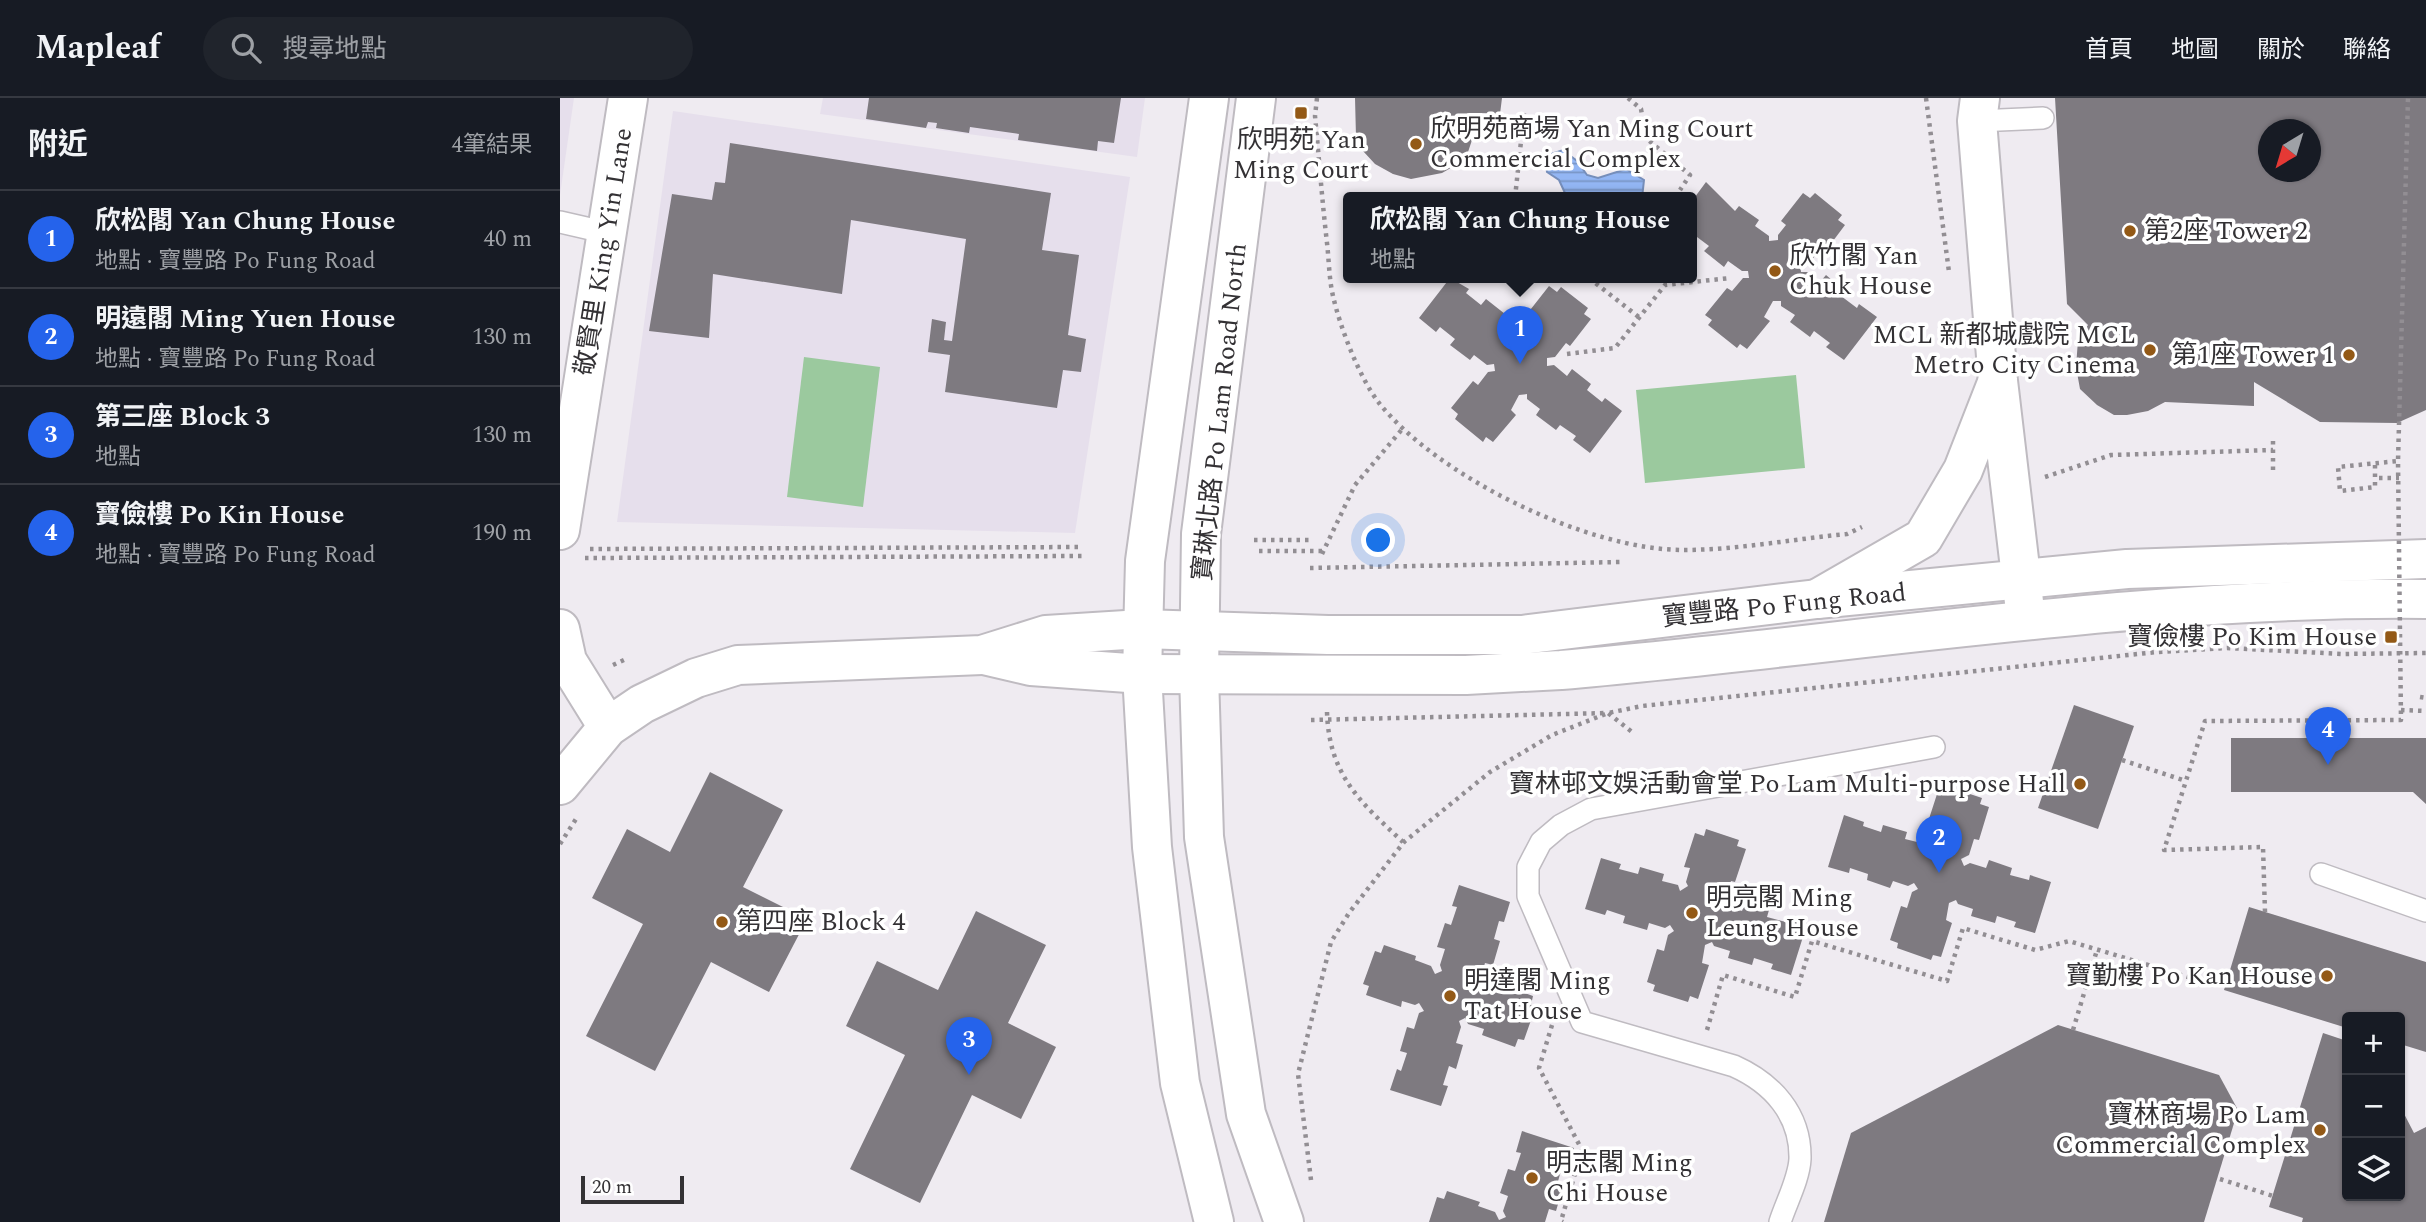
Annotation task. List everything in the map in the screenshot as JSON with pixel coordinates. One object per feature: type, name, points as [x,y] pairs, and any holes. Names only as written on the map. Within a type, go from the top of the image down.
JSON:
[{"type":"street","name":"敬賢里 King Yin Lane","points":[[573,545],[608,233],[628,98]]},
{"type":"street","name":"寶琳北路 Po Lam Road North","points":[[1209,98],[1160,434],[1145,561],[1142,674],[1152,847],[1180,1083],[1214,1222]]},
{"type":"street","name":"寶琳北路 Po Lam Road North","points":[[1256,98],[1201,534],[1199,675],[1204,837],[1245,1114],[1284,1222]]},
{"type":"street","points":[[1975,106],[1998,381],[2026,619]]},
{"type":"street","points":[[1817,599],[1923,538],[1963,470],[1998,381]]},
{"type":"street","name":"寶豐路 Po Fung Road","points":[[982,655],[1046,635],[1142,629],[1328,635],[1522,635],[1817,599],[2127,569],[2426,559]]},
{"type":"street","name":"寶豐路 Po Fung Road","points":[[982,655],[1031,666],[1142,674],[1466,675],[1560,670],[2026,619],[2294,601],[2426,599]]},
{"type":"street","points":[[560,629],[567,661],[608,727]]},
{"type":"street","points":[[570,798],[608,727],[642,704],[696,678],[738,665],[982,655]]},
{"type":"lane","points":[[1975,106],[2043,118]]},
{"type":"lane","points":[[560,222],[608,233]]},
{"type":"lane","points":[[1780,1222],[1800,1161],[1798,1136],[1789,1112],[1775,1093],[1756,1076],[1734,1066],[1581,1023],[1528,896],[1528,867],[1541,842],[1561,825],[1591,809],[1934,747]]},
{"type":"lane","points":[[2321,874],[2426,911]]},
{"type":"path","points":[[1317,98],[1315,116],[1332,295],[1354,356],[1378,402],[1438,456],[1491,491],[1546,517],[1597,535]]},
{"type":"path","points":[[1628,98],[1641,108],[1646,138],[1690,175],[1680,190]]},
{"type":"path","points":[[1926,98],[1951,283]]},
{"type":"path","points":[[2265,912],[2263,847],[2164,850],[2205,721],[2401,720],[2398,461],[2408,98]]},
{"type":"path","points":[[1516,192],[1524,113]]},
{"type":"path","points":[[1697,282],[1730,278]]},
{"type":"path","points":[[1595,283],[1640,318]]},
{"type":"path","points":[[1567,354],[1615,348],[1665,285],[1684,283]]},
{"type":"path","points":[[1259,551],[1322,552],[1355,485],[1404,427]]},
{"type":"path","points":[[2273,439],[2273,470]]},
{"type":"path","points":[[2375,465],[2375,487],[2340,491],[2338,467],[2398,461]]},
{"type":"path","points":[[2379,478],[2399,478]]},
{"type":"path","points":[[1254,540],[1310,540]]},
{"type":"path","points":[[573,545],[1083,547]]},
{"type":"path","points":[[573,545],[585,558],[1082,556]]},
{"type":"path","points":[[1310,568],[1621,562]]},
{"type":"path","points":[[2101,657],[2227,648],[2343,654],[2426,653]]},
{"type":"path","points":[[2401,710],[2426,711]]},
{"type":"path","points":[[1327,712],[1334,755],[1351,790],[1404,842]]},
{"type":"path","points":[[1311,720],[1608,713],[1632,732]]},
{"type":"path","points":[[2122,760],[2186,780]]},
{"type":"path","points":[[560,844],[570,798]]},
{"type":"path","points":[[1693,1027],[1706,1031],[1723,975],[1795,997],[1812,941],[1947,981],[1963,928],[2035,950],[2069,942],[2211,984]]},
{"type":"path","points":[[2073,1030],[2097,950]]},
{"type":"path","points":[[1563,1222],[1561,1221],[1582,1150],[1539,1068],[1551,1025],[1576,1012]]},
{"type":"path","points":[[2220,1179],[2273,1196]]},
{"type":"shaded area","points":[[560,98],[574,98],[560,195]]},
{"type":"shaded area","points":[[823,98],[1145,98],[1137,157],[820,114]]},
{"type":"shaded area","points":[[673,111],[1130,177],[1075,533],[617,522]]},
{"type":"green space","points":[[804,357],[880,367],[863,507],[787,497]]},
{"type":"green space","points":[[1796,375],[1805,468],[1645,483],[1636,390]]},
{"type":"water","points":[[1563,150],[1577,161],[1587,175],[1598,178],[1626,169],[1644,180],[1643,192],[1565,192],[1559,180],[1547,172],[1545,156]]},
{"type":"building","points":[[869,98],[1121,98],[1114,143],[1098,141],[1097,151],[1018,140],[1019,134],[970,127],[969,133],[936,128],[937,123],[928,122],[926,128],[866,119]]},
{"type":"building","name":"欣明苑商場 Yan Ming Court Commercial Complex","points":[[1355,98],[1502,98],[1500,114],[1481,113],[1468,152],[1456,165],[1442,173],[1411,179],[1393,174],[1375,164],[1363,151],[1356,137]]},
{"type":"building","points":[[2055,98],[2426,98],[2426,410],[2397,423],[2320,422],[2254,382],[2254,406],[2165,402],[2148,411],[2114,415],[2097,405],[2080,389],[2076,367],[2078,340],[2088,325],[2067,304]]},
{"type":"building","points":[[730,143],[1051,193],[1042,250],[1079,255],[1068,335],[1086,339],[1081,372],[1063,370],[1057,408],[945,392],[950,355],[928,352],[932,319],[946,322],[944,340],[952,341],[966,239],[851,220],[842,294],[713,274],[709,338],[649,331],[672,194],[712,200],[715,182],[725,183]]},
{"type":"building","name":"欣竹閣 Yan Chuk House","points":[[1706,182],[1735,211],[1739,206],[1759,220],[1755,226],[1769,236],[1769,241],[1778,240],[1778,235],[1786,225],[1781,221],[1803,193],[1810,198],[1815,193],[1842,215],[1838,220],[1845,225],[1824,253],[1820,250],[1809,263],[1800,264],[1801,272],[1807,272],[1820,282],[1826,275],[1845,291],[1841,296],[1857,308],[1859,304],[1877,317],[1844,360],[1826,347],[1830,343],[1814,331],[1810,337],[1790,322],[1795,315],[1781,306],[1781,301],[1773,301],[1764,317],[1770,321],[1747,349],[1740,344],[1737,348],[1708,325],[1712,320],[1705,315],[1727,288],[1732,291],[1743,278],[1749,278],[1748,271],[1742,271],[1728,261],[1724,267],[1704,251],[1709,246],[1697,237],[1697,194]]},
{"type":"building","points":[[1446,283],[1459,283],[1469,289],[1466,293],[1481,305],[1486,299],[1505,314],[1501,320],[1515,329],[1515,335],[1524,333],[1532,318],[1527,314],[1549,286],[1557,292],[1561,287],[1588,308],[1584,314],[1591,319],[1570,346],[1566,343],[1555,357],[1547,358],[1547,366],[1554,365],[1567,376],[1572,369],[1591,384],[1587,390],[1602,402],[1605,398],[1622,411],[1590,453],[1573,440],[1576,436],[1560,425],[1556,430],[1536,415],[1540,409],[1527,399],[1527,394],[1519,395],[1511,410],[1516,415],[1493,442],[1486,437],[1483,442],[1455,419],[1458,414],[1451,408],[1473,381],[1478,385],[1488,372],[1495,371],[1494,364],[1487,365],[1474,355],[1470,360],[1450,345],[1455,339],[1440,327],[1436,332],[1419,318]]},
{"type":"building","name":"寶林邨文娛活動會堂 Po Lam Multi-purpose Hall","points":[[2074,705],[2134,726],[2098,829],[2038,808]]},
{"type":"building","points":[[2231,738],[2426,738],[2426,804],[2413,792],[2231,792]]},
{"type":"building","name":"第四座 Block 4","points":[[710,772],[783,810],[743,887],[807,919],[769,992],[711,962],[655,1071],[586,1036],[643,924],[592,898],[627,829],[670,852]]},
{"type":"building","points":[[1949,787],[1982,798],[1980,804],[1989,807],[1979,840],[1974,839],[1969,855],[1961,859],[1964,866],[1970,863],[1986,868],[1989,860],[2012,868],[2010,875],[2029,880],[2030,875],[2051,882],[2035,933],[2014,927],[2016,922],[1997,916],[1995,923],[1971,916],[1973,909],[1958,904],[1956,900],[1949,903],[1946,920],[1952,923],[1941,957],[1933,955],[1931,960],[1897,948],[1898,943],[1890,940],[1901,906],[1907,908],[1912,892],[1918,889],[1914,883],[1908,886],[1893,881],[1890,888],[1867,880],[1868,874],[1850,868],[1849,873],[1828,867],[1844,815],[1881,832],[1883,825],[1907,832],[1905,839],[1921,843],[1924,848],[1932,843],[1929,839],[1933,826],[1927,825],[1938,791],[1947,794]]},
{"type":"building","name":"明亮閣 Ming Leung House","points":[[1706,829],[1739,840],[1737,846],[1746,849],[1735,882],[1731,881],[1726,897],[1718,901],[1721,908],[1727,906],[1742,911],[1745,903],[1769,910],[1767,917],[1786,922],[1787,917],[1807,924],[1791,975],[1771,969],[1773,964],[1754,958],[1752,965],[1728,958],[1730,951],[1714,946],[1712,942],[1705,945],[1702,963],[1709,965],[1698,999],[1690,996],[1688,1002],[1653,991],[1655,985],[1647,982],[1657,949],[1664,951],[1668,935],[1674,931],[1670,925],[1665,928],[1649,923],[1647,930],[1623,923],[1625,916],[1607,910],[1605,915],[1585,909],[1601,858],[1621,864],[1619,869],[1638,874],[1640,867],[1664,874],[1662,881],[1678,885],[1680,891],[1688,886],[1686,882],[1690,868],[1684,867],[1695,833],[1704,836]]},
{"type":"building","name":"明達閣 Ming Tat House","points":[[1459,885],[1510,902],[1504,922],[1499,921],[1494,939],[1500,941],[1493,965],[1485,963],[1480,979],[1476,980],[1479,988],[1496,991],[1499,984],[1533,996],[1531,1005],[1536,1006],[1524,1040],[1518,1039],[1515,1047],[1482,1035],[1484,1029],[1468,1024],[1465,1018],[1459,1021],[1461,1027],[1456,1043],[1463,1045],[1456,1069],[1449,1066],[1443,1085],[1448,1086],[1441,1106],[1390,1090],[1397,1069],[1401,1071],[1407,1053],[1400,1051],[1407,1027],[1414,1029],[1419,1013],[1424,1011],[1419,1003],[1415,1005],[1402,1001],[1401,1007],[1366,995],[1369,986],[1363,984],[1375,951],[1381,953],[1384,945],[1416,956],[1415,960],[1431,966],[1435,974],[1442,971],[1440,965],[1445,949],[1437,947],[1445,923],[1451,925],[1457,907],[1452,906]]},
{"type":"building","name":"寶勤樓 Po Kan House","points":[[2249,907],[2426,962],[2426,1052],[2405,1046],[2405,1012],[2342,1012],[2342,1026],[2224,990]]},
{"type":"building","points":[[976,911],[1046,945],[1008,1023],[1056,1047],[1021,1119],[972,1095],[920,1203],[850,1169],[905,1055],[846,1026],[877,961],[938,990]]},
{"type":"building","points":[[2058,1025],[2219,1075],[2238,1110],[2204,1222],[1824,1222],[1851,1133]]},
{"type":"building","name":"寶林商場 Po Lam Commercial Complex","points":[[2323,1033],[2342,1039],[2342,1201],[2405,1201],[2405,1116],[2414,1133],[2426,1127],[2426,1222],[2302,1222],[2303,1218],[2269,1207]]},
{"type":"building","name":"明志閣 Ming Chi House","points":[[1522,1131],[1574,1148],[1567,1169],[1562,1167],[1557,1185],[1563,1187],[1556,1211],[1549,1209],[1545,1222],[1429,1222],[1437,1197],[1444,1199],[1447,1191],[1480,1202],[1478,1206],[1495,1212],[1499,1220],[1506,1217],[1503,1211],[1508,1196],[1500,1193],[1508,1169],[1515,1171],[1521,1153],[1516,1152]]},
{"type":"place","name":"欣明苑 Yan Ming Court","points":[[1301,113]]},
{"type":"place","name":"欣明苑商場 Yan Ming Court Commercial Complex","points":[[1416,144]]},
{"type":"place","name":"第2座 Tower 2","points":[[2130,231]]},
{"type":"place","name":"欣竹閣 Yan Chuk House","points":[[1775,271]]},
{"type":"place","name":"MCL 新都城戲院 MCL Metro City Cinema","points":[[2150,350]]},
{"type":"place","name":"第1座 Tower 1","points":[[2349,355]]},
{"type":"place","name":"欣松閣 Yan Chung House","points":[[1520,364]]},
{"type":"place","name":"寶儉樓 Po Kim House","points":[[2391,637]]},
{"type":"place","name":"寶儉樓 Po Kin House","points":[[2328,765]]},
{"type":"place","name":"寶林邨文娛活動會堂 Po Lam Multi-purpose Hall","points":[[2080,784]]},
{"type":"place","name":"明遠閣 Ming Yuen House","points":[[1939,873]]},
{"type":"place","name":"明亮閣 Ming Leung House","points":[[1692,913]]},
{"type":"place","name":"第四座 Block 4","points":[[722,922]]},
{"type":"place","name":"寶勤樓 Po Kan House","points":[[2327,976]]},
{"type":"place","name":"明達閣 Ming Tat House","points":[[1450,996]]},
{"type":"place","name":"第三座 Block 3","points":[[969,1075]]},
{"type":"place","name":"寶林商場 Po Lam Commercial Complex","points":[[2320,1130]]},
{"type":"place","name":"明志閣 Ming Chi House","points":[[1532,1178]]}]
